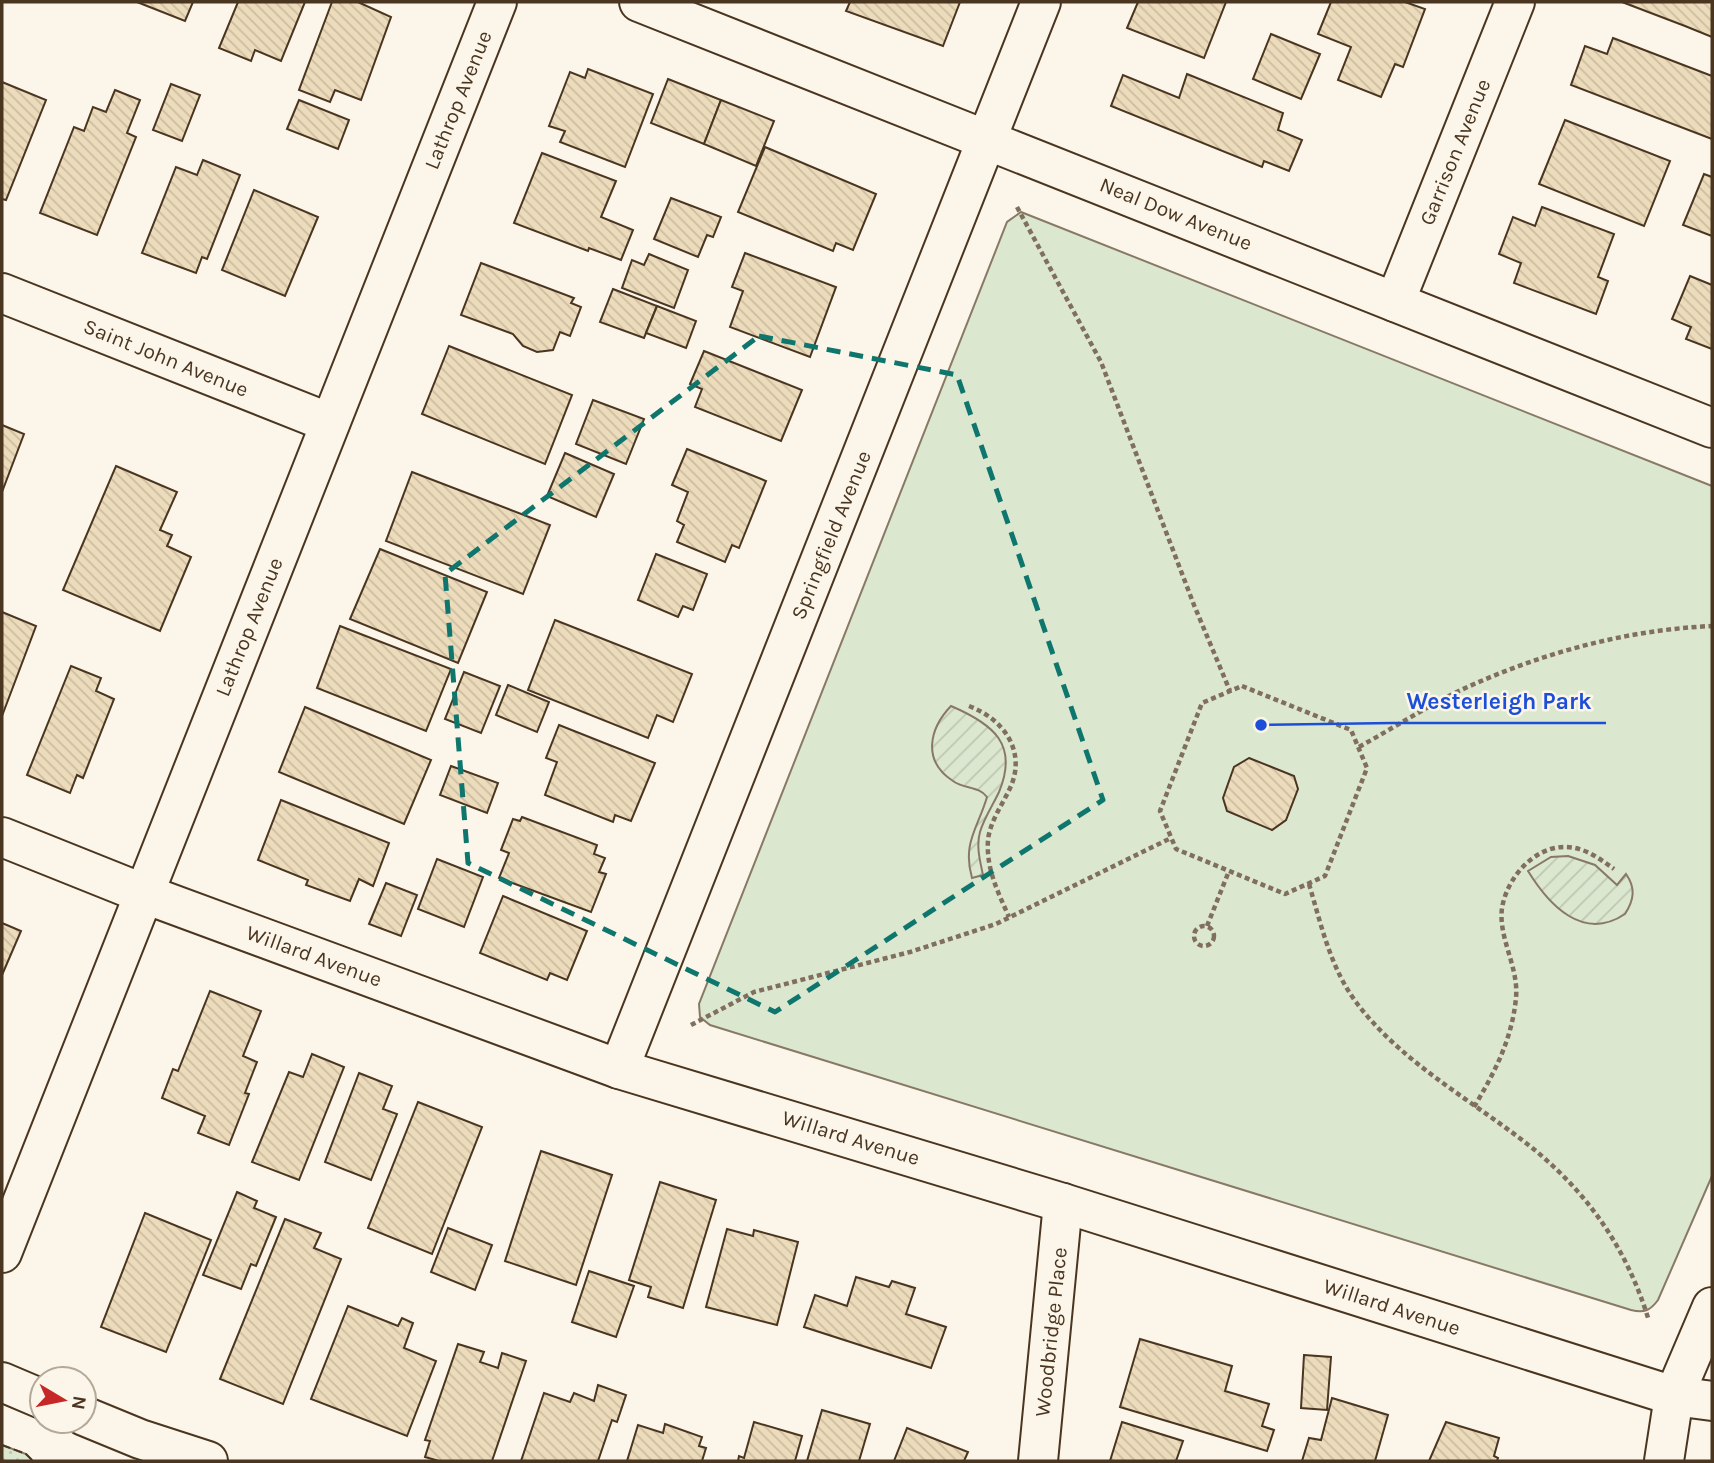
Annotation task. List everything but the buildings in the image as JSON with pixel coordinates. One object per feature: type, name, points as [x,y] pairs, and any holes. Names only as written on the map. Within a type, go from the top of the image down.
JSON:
[{"type":"street","name":"Lathrop Avenue","points":[[2,1253],[142,893],[497,2]]},
{"type":"street","name":"Neal Dow Avenue","points":[[639,2],[1712,428]]},
{"type":"street","name":"Springfield Avenue","points":[[619,1069],[1041,2]]},
{"type":"street","name":"Garrison Avenue","points":[[1395,302],[1516,2]]},
{"type":"street","name":"Saint John Avenue","points":[[2,293],[330,423]]},
{"type":"street","name":"Willard Avenue","points":[[2,837],[142,893],[619,1069],[1063,1203],[1674,1396],[1712,1401]]},
{"type":"street","name":"Woodbridge Place","points":[[1038,1461],[1063,1203]]},
{"type":"street","points":[[1664,1461],[1674,1396],[1712,1307]]},
{"type":"street","points":[[2,1382],[28,1393]]},
{"type":"street","points":[[98,1425],[136,1450],[208,1461]]},
{"type":"path","points":[[1016,206],[1101,362],[1194,605],[1230,691]]},
{"type":"path","points":[[1359,747],[1461,690],[1556,652],[1590,642],[1712,626]]},
{"type":"path","points":[[1242,686],[1351,730],[1367,768],[1325,876],[1285,894],[1176,849],[1160,811],[1202,703],[1230,691],[1242,686]]},
{"type":"path","points":[[970,706],[1003,728],[1012,740],[1016,757],[1011,785],[989,837],[988,858],[992,881],[1009,917]]},
{"type":"path","points":[[691,1025],[754,992],[910,952],[1009,917],[1171,838]]},
{"type":"path","points":[[1474,1107],[1509,1040],[1514,1015],[1515,971],[1502,910],[1517,871],[1542,852],[1554,847],[1569,847],[1596,856],[1614,869]]},
{"type":"path","points":[[1207,926],[1229,871]]},
{"type":"path","points":[[1309,884],[1333,961],[1356,1002],[1400,1048],[1474,1107],[1537,1152],[1608,1229],[1627,1258],[1649,1321]]},
{"type":"path","points":[[1207,926],[1211,929],[1213,939],[1209,944],[1199,945],[1194,934],[1197,928],[1207,926]]},
{"type":"highlighted area","points":[[759,336],[957,375],[1103,800],[775,1012],[468,863],[445,574]]},
{"type":"green space","points":[[1021,212],[1712,486],[1712,1176],[1658,1300],[1649,1309],[1631,1310],[710,1025],[700,1017],[699,1004],[1007,222]]},
{"type":"green space","points":[[951,706],[990,728],[1004,748],[1006,761],[999,792],[979,837],[983,875],[972,878],[969,866],[970,845],[987,797],[980,791],[953,781],[943,773],[933,755],[934,735],[943,715]]},
{"type":"green space","points":[[1568,856],[1595,865],[1617,885],[1626,874],[1633,894],[1625,914],[1610,922],[1581,922],[1569,916],[1546,896],[1528,871],[1551,857]]},
{"type":"green space","points":[[2,1445],[26,1454],[33,1461],[2,1461]]},
{"type":"fence","points":[[2,1445],[26,1454],[33,1461]]},
{"type":"place","name":"Westerleigh Park","points":[[1261,725]]}]
